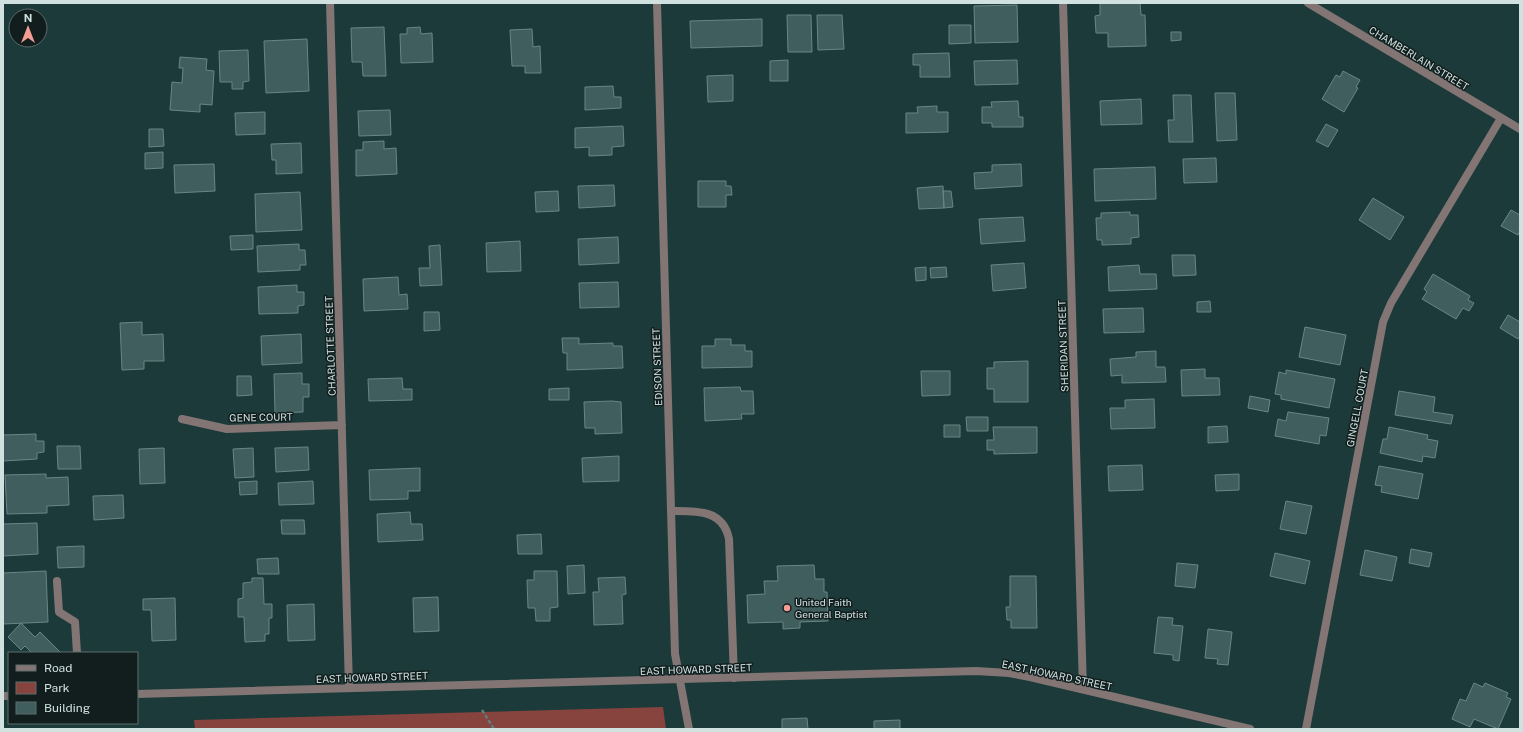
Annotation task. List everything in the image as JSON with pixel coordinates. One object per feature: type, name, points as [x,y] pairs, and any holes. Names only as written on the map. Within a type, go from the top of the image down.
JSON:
[{"type":"street","name":"CHARLOTTE STREET","points":[[330,3],[349,688]]},
{"type":"street","name":"EDISON STREET","points":[[657,3],[675,654],[689,729]]},
{"type":"street","name":"SHERIDAN STREET","points":[[1063,3],[1082,689]]},
{"type":"street","name":"CHAMBERLAIN STREET","points":[[1308,3],[1520,130]]},
{"type":"street","name":"GINGELL COURT","points":[[1306,729],[1383,322],[1391,303],[1501,118]]},
{"type":"street","name":"GENE COURT","points":[[182,419],[227,429],[342,426]]},
{"type":"street","points":[[671,511],[705,513],[720,520],[727,528],[729,539],[734,678]]},
{"type":"street","points":[[57,581],[59,612],[75,622],[77,652]]},
{"type":"street","name":"EAST HOWARD STREET","points":[[138,694],[986,672],[1025,676],[1250,729]]},
{"type":"path","points":[[482,710],[494,729]]},
{"type":"green space","points":[[663,707],[666,729],[195,729],[194,720]]},
{"type":"building","points":[[1100,3],[1140,3],[1141,15],[1145,15],[1146,46],[1108,47],[1108,33],[1096,33],[1095,16],[1100,15]]},
{"type":"building","points":[[1017,5],[1018,42],[975,43],[974,6]]},
{"type":"building","points":[[787,15],[811,15],[812,52],[788,52]]},
{"type":"building","points":[[817,15],[842,15],[844,49],[818,50]]},
{"type":"building","points":[[762,19],[762,46],[691,48],[690,21]]},
{"type":"building","points":[[949,25],[971,25],[971,43],[949,44]]},
{"type":"building","points":[[384,27],[386,76],[363,76],[362,62],[352,62],[351,28]]},
{"type":"building","points":[[420,27],[421,34],[432,33],[433,62],[401,63],[400,34],[407,34],[407,28]]},
{"type":"building","points":[[532,29],[533,47],[540,46],[541,73],[525,73],[525,66],[512,66],[510,30]]},
{"type":"building","points":[[1171,32],[1181,32],[1181,40],[1171,41]]},
{"type":"building","points":[[307,39],[309,91],[266,93],[264,41]]},
{"type":"building","points":[[248,50],[249,81],[243,82],[243,89],[232,89],[232,82],[220,82],[219,51]]},
{"type":"building","points":[[949,53],[950,77],[920,77],[920,65],[913,65],[913,54]]},
{"type":"building","points":[[180,57],[207,59],[206,70],[214,71],[212,105],[200,104],[200,112],[170,110],[172,82],[182,83],[183,68],[179,68]]},
{"type":"building","points":[[788,60],[788,81],[770,81],[770,61]]},
{"type":"building","points":[[1017,60],[1018,84],[975,85],[974,61]]},
{"type":"building","points":[[1343,71],[1360,80],[1356,87],[1358,88],[1344,112],[1322,99],[1336,75],[1340,77]]},
{"type":"building","points":[[733,75],[733,101],[708,102],[707,76]]},
{"type":"building","points":[[613,86],[614,97],[621,97],[621,108],[585,110],[585,87]]},
{"type":"building","points":[[1215,93],[1235,93],[1237,140],[1217,141]]},
{"type":"building","points":[[1173,95],[1191,95],[1193,142],[1169,142],[1168,120],[1174,120]]},
{"type":"building","points":[[1141,99],[1142,124],[1101,125],[1100,101]]},
{"type":"building","points":[[1018,101],[1019,117],[1023,117],[1023,127],[992,127],[992,123],[982,123],[982,107],[992,107],[991,102]]},
{"type":"building","points":[[937,106],[937,112],[948,112],[948,132],[906,133],[906,113],[918,113],[917,107]]},
{"type":"building","points":[[390,110],[391,135],[359,136],[358,111]]},
{"type":"building","points":[[265,112],[265,134],[236,135],[235,113]]},
{"type":"building","points":[[1326,124],[1338,130],[1328,147],[1316,141]]},
{"type":"building","points":[[623,126],[624,146],[612,147],[612,155],[589,156],[589,147],[575,148],[575,128]]},
{"type":"building","points":[[149,129],[163,129],[164,146],[149,147]]},
{"type":"building","points":[[384,141],[384,149],[396,148],[397,174],[356,176],[356,150],[363,150],[363,142]]},
{"type":"building","points":[[301,143],[302,173],[276,174],[276,160],[272,160],[271,144]]},
{"type":"building","points":[[163,152],[163,168],[145,169],[145,153]]},
{"type":"building","points":[[1216,158],[1217,182],[1184,183],[1183,159]]},
{"type":"building","points":[[214,164],[215,191],[175,193],[174,165]]},
{"type":"building","points":[[1021,164],[1022,186],[975,189],[974,173],[992,172],[992,165]]},
{"type":"building","points":[[1155,167],[1156,199],[1095,201],[1094,169]]},
{"type":"building","points":[[698,181],[726,181],[726,186],[731,186],[732,195],[726,195],[726,207],[698,207]]},
{"type":"building","points":[[614,185],[615,206],[579,208],[578,186]]},
{"type":"building","points":[[943,186],[944,208],[919,209],[917,188]]},
{"type":"building","points":[[558,191],[559,211],[536,212],[535,192]]},
{"type":"building","points":[[943,191],[951,191],[953,207],[944,208]]},
{"type":"building","points":[[300,192],[302,230],[256,232],[255,194]]},
{"type":"building","points":[[1373,198],[1404,217],[1390,240],[1359,220]]},
{"type":"building","points":[[1511,210],[1520,215],[1520,231],[1518,235],[1501,226]]},
{"type":"building","points":[[1130,212],[1130,215],[1138,215],[1139,237],[1131,238],[1131,244],[1102,245],[1102,240],[1097,240],[1096,218],[1101,218],[1101,213]]},
{"type":"building","points":[[1023,217],[1025,241],[981,244],[979,219]]},
{"type":"building","points":[[253,235],[253,249],[231,250],[230,236]]},
{"type":"building","points":[[618,237],[619,263],[579,265],[578,239]]},
{"type":"building","points":[[520,241],[521,271],[487,272],[486,243]]},
{"type":"building","points":[[299,244],[299,250],[305,250],[306,265],[300,265],[300,270],[258,272],[257,246]]},
{"type":"building","points":[[440,245],[442,285],[420,286],[419,268],[430,268],[429,246]]},
{"type":"building","points":[[1172,255],[1195,255],[1196,275],[1173,276]]},
{"type":"building","points":[[1024,263],[1026,288],[993,291],[991,265]]},
{"type":"building","points":[[1139,265],[1140,274],[1156,274],[1157,289],[1109,291],[1108,267]]},
{"type":"building","points":[[926,267],[926,280],[916,281],[915,268]]},
{"type":"building","points":[[946,267],[947,277],[931,278],[930,268]]},
{"type":"building","points":[[1433,274],[1470,296],[1468,300],[1474,303],[1469,311],[1463,308],[1456,319],[1422,299],[1427,292],[1424,289]]},
{"type":"building","points":[[398,277],[399,295],[407,294],[408,309],[364,311],[363,279]]},
{"type":"building","points":[[618,282],[619,307],[580,308],[579,283]]},
{"type":"building","points":[[297,285],[297,292],[304,292],[304,305],[298,306],[298,313],[259,314],[258,287]]},
{"type":"building","points":[[1210,301],[1211,312],[1197,312],[1197,302]]},
{"type":"building","points":[[1143,308],[1144,332],[1104,333],[1103,309]]},
{"type":"building","points":[[424,312],[439,312],[440,330],[424,331]]},
{"type":"building","points":[[1508,315],[1520,322],[1520,336],[1518,339],[1500,328]]},
{"type":"building","points":[[142,322],[142,335],[163,334],[164,361],[144,361],[144,369],[122,370],[120,323]]},
{"type":"building","points":[[1305,327],[1346,335],[1340,365],[1299,357]]},
{"type":"building","points":[[301,334],[302,363],[262,365],[261,336]]},
{"type":"building","points":[[562,338],[579,338],[579,344],[613,343],[613,346],[622,346],[623,368],[567,370],[567,353],[563,353]]},
{"type":"building","points":[[715,339],[731,339],[731,345],[745,345],[745,351],[752,351],[752,367],[702,368],[702,346],[715,346]]},
{"type":"building","points":[[1156,351],[1156,367],[1165,367],[1166,382],[1122,383],[1122,375],[1111,376],[1110,359],[1136,357],[1136,352]]},
{"type":"building","points":[[1028,361],[1028,402],[994,402],[994,389],[987,389],[987,368],[994,368],[994,362]]},
{"type":"building","points":[[1205,369],[1205,378],[1219,378],[1220,395],[1182,396],[1181,370]]},
{"type":"building","points":[[1286,370],[1335,379],[1329,408],[1281,399],[1281,395],[1275,394],[1279,372],[1286,374]]},
{"type":"building","points":[[921,371],[950,371],[950,395],[922,396]]},
{"type":"building","points":[[302,373],[302,384],[309,384],[309,397],[303,397],[303,412],[275,413],[274,374]]},
{"type":"building","points":[[237,376],[251,376],[252,395],[237,396]]},
{"type":"building","points":[[402,378],[403,389],[412,389],[412,400],[369,401],[368,379]]},
{"type":"building","points":[[740,387],[741,391],[753,391],[754,414],[741,414],[742,419],[705,421],[704,388]]},
{"type":"building","points":[[569,388],[569,400],[549,400],[549,389]]},
{"type":"building","points":[[1399,391],[1435,397],[1433,412],[1453,415],[1451,424],[1395,415]]},
{"type":"building","points":[[1250,396],[1270,400],[1268,412],[1248,408]]},
{"type":"building","points":[[1154,399],[1155,428],[1111,429],[1110,408],[1125,408],[1125,400]]},
{"type":"building","points":[[584,402],[621,402],[622,433],[595,434],[595,428],[585,428]]},
{"type":"building","points":[[1288,412],[1329,418],[1326,436],[1320,435],[1319,444],[1275,436],[1278,419],[1286,421]]},
{"type":"building","points":[[966,417],[988,417],[988,431],[967,431]]},
{"type":"building","points":[[944,425],[960,425],[960,437],[944,437]]},
{"type":"building","points":[[1227,426],[1228,442],[1208,443],[1208,427]]},
{"type":"building","points":[[993,427],[1037,427],[1037,453],[994,454],[994,450],[987,450],[987,440],[994,440]]},
{"type":"building","points":[[1389,427],[1428,435],[1427,439],[1438,441],[1435,458],[1423,456],[1422,462],[1380,453],[1383,439],[1387,439]]},
{"type":"building","points":[[36,434],[36,441],[44,441],[44,452],[37,453],[37,459],[3,461],[3,435]]},
{"type":"building","points":[[57,446],[80,446],[81,469],[58,469]]},
{"type":"building","points":[[308,447],[309,470],[276,472],[275,448]]},
{"type":"building","points":[[164,448],[165,483],[140,484],[139,449]]},
{"type":"building","points":[[253,448],[254,477],[235,478],[233,449]]},
{"type":"building","points":[[619,456],[619,481],[583,482],[582,458]]},
{"type":"building","points":[[1142,465],[1143,490],[1109,491],[1108,466]]},
{"type":"building","points":[[1379,466],[1423,474],[1418,499],[1381,492],[1382,486],[1375,485]]},
{"type":"building","points":[[420,468],[420,491],[408,491],[408,499],[370,500],[369,470]]},
{"type":"building","points":[[46,474],[46,478],[68,477],[69,505],[47,506],[47,513],[7,514],[5,475]]},
{"type":"building","points":[[1239,474],[1239,490],[1216,491],[1215,475]]},
{"type":"building","points":[[257,481],[257,494],[240,495],[239,482]]},
{"type":"building","points":[[313,481],[314,504],[279,505],[278,483]]},
{"type":"building","points":[[123,495],[124,518],[94,520],[93,496]]},
{"type":"building","points":[[1286,501],[1312,506],[1306,534],[1280,529]]},
{"type":"building","points":[[410,512],[411,524],[422,524],[423,540],[378,542],[377,514]]},
{"type":"building","points":[[281,520],[304,520],[305,534],[282,534]]},
{"type":"building","points":[[37,523],[38,554],[3,556],[3,524]]},
{"type":"building","points":[[541,534],[542,554],[518,554],[517,535]]},
{"type":"building","points":[[84,546],[84,567],[58,568],[57,547]]},
{"type":"building","points":[[1411,549],[1432,553],[1429,567],[1409,563]]},
{"type":"building","points":[[1365,550],[1397,557],[1392,581],[1360,575]]},
{"type":"building","points":[[1275,553],[1310,561],[1305,584],[1270,576]]},
{"type":"building","points":[[278,558],[279,574],[258,574],[257,559]]},
{"type":"building","points":[[1177,563],[1198,565],[1195,588],[1175,586]]},
{"type":"building","points":[[584,565],[585,593],[568,594],[567,566]]},
{"type":"building","name":"United Faith General Baptist","points":[[814,565],[815,579],[824,579],[824,592],[827,592],[828,621],[800,622],[800,628],[783,629],[783,622],[748,623],[747,595],[765,594],[764,581],[778,581],[777,566]]},
{"type":"building","points":[[46,571],[48,622],[3,624],[3,573]]},
{"type":"building","points":[[534,571],[557,571],[558,607],[550,608],[550,621],[536,621],[535,608],[528,608],[527,580],[534,580]]},
{"type":"building","points":[[1010,576],[1036,576],[1037,628],[1011,628],[1011,620],[1007,620],[1006,607],[1010,607]]},
{"type":"building","points":[[625,577],[626,594],[622,595],[623,624],[594,625],[593,592],[599,592],[598,578]]},
{"type":"building","points":[[252,578],[263,578],[264,604],[272,604],[272,618],[269,618],[269,634],[265,634],[265,641],[245,642],[244,617],[238,617],[238,599],[243,598],[243,583],[252,582]]},
{"type":"building","points":[[438,597],[439,631],[414,632],[413,598]]},
{"type":"building","points":[[175,598],[176,640],[152,641],[151,610],[143,610],[143,599]]},
{"type":"building","points":[[314,604],[315,640],[288,641],[287,605]]},
{"type":"building","points":[[1158,617],[1173,618],[1172,625],[1183,626],[1179,661],[1173,660],[1173,655],[1154,653]]},
{"type":"building","points":[[21,623],[35,637],[40,632],[60,652],[31,652],[25,646],[21,650],[8,637]]},
{"type":"building","points":[[1208,629],[1232,632],[1228,665],[1217,664],[1218,659],[1205,658]]},
{"type":"building","points":[[1474,683],[1483,687],[1485,683],[1508,693],[1506,697],[1511,699],[1498,729],[1474,719],[1470,727],[1452,719],[1460,699],[1466,701]]},
{"type":"building","points":[[807,718],[808,729],[782,729],[782,719]]},
{"type":"building","points":[[900,720],[900,729],[874,729],[874,721]]},
{"type":"place","name":"United Faith General Baptist","points":[[787,608]]}]
